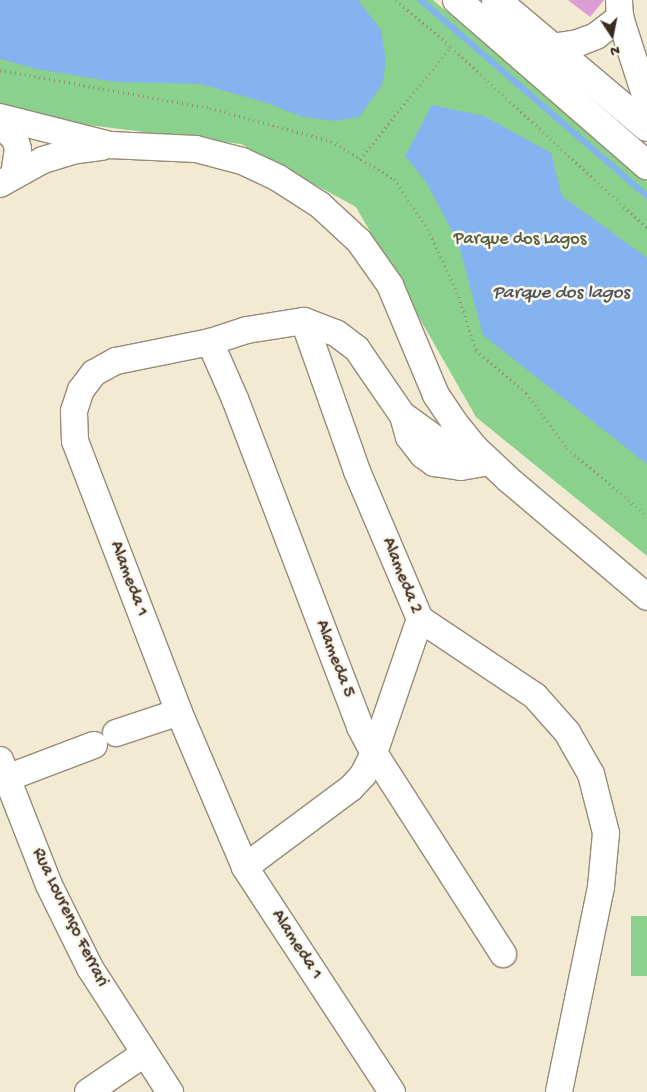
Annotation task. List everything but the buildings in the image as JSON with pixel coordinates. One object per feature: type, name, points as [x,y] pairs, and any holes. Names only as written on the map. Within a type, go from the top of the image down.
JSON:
[{"type":"main road","points":[[456,0],[647,165]]},
{"type":"main road","points":[[496,0],[647,127]]},
{"type":"street","points":[[551,47],[578,43],[596,36],[619,9]]},
{"type":"street","points":[[619,9],[647,101]]},
{"type":"street","points":[[0,117],[110,145],[196,149],[242,161],[278,178],[320,205],[359,241],[390,285],[436,394],[454,422],[483,455],[647,598]]},
{"type":"street","points":[[0,124],[15,139],[18,149],[7,179]]},
{"type":"street","points":[[7,179],[43,160],[72,151],[110,145]]},
{"type":"street","name":"Alameda 1","points":[[392,1092],[245,867],[179,712],[75,441],[74,419],[81,390],[94,373],[116,361],[210,342],[247,330],[304,321],[336,333],[357,349],[403,416],[409,437],[423,455],[434,463],[461,467],[483,455]]},
{"type":"street","name":"Alameda 2","points":[[245,867],[351,788],[363,775],[374,753],[420,619],[357,472],[304,321]]},
{"type":"street","name":"Alameda 5","points":[[210,342],[247,431],[360,726],[374,753],[503,954]]},
{"type":"street","points":[[420,619],[535,696],[567,732],[591,774],[606,833],[602,887],[558,1092]]},
{"type":"street","points":[[4,769],[105,739],[179,712]]},
{"type":"street","name":"Rua Lourenço Ferrari","points":[[4,769],[49,885],[90,968],[170,1092]]},
{"type":"street","points":[[88,1092],[144,1054]]},
{"type":"path","points":[[396,0],[451,47],[647,228]]},
{"type":"path","points":[[360,159],[451,47]]},
{"type":"green space","name":"Parque dos Lagos","points":[[0,0],[433,0],[647,182],[647,556],[476,417],[356,207],[241,144],[72,123],[0,107]]},
{"type":"green space","points":[[631,916],[647,916],[647,976],[631,976]]},
{"type":"water","points":[[0,0],[358,0],[381,30],[386,62],[382,85],[359,117],[336,121],[303,117],[264,102],[201,84],[116,82],[37,69],[0,59]]},
{"type":"water","name":"Parque dos lagos","points":[[432,105],[484,116],[551,153],[562,196],[647,258],[647,464],[483,335],[458,242],[426,182],[405,156]]},
{"type":"waterway","points":[[421,0],[647,196]]}]
